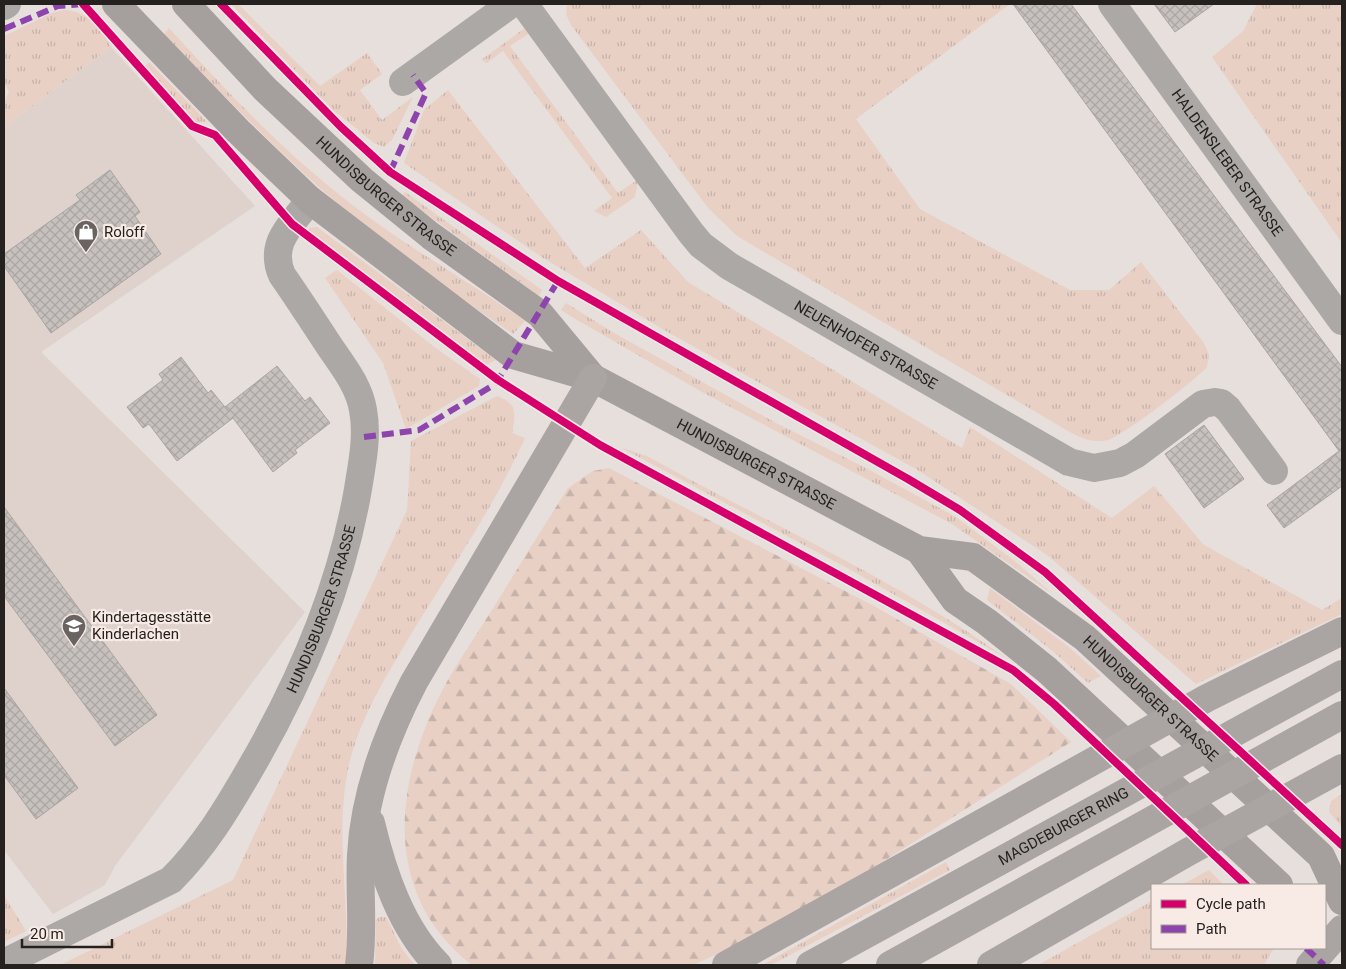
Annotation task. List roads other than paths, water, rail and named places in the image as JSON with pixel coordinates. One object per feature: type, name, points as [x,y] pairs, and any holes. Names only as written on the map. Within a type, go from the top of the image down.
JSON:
[{"type":"highway","points":[[359,965],[362,927],[361,855],[368,812],[385,746],[414,682],[593,378]]},
{"type":"highway","points":[[726,965],[1207,698],[1342,630]]},
{"type":"highway","name":"MAGDEBURGER RING","points":[[810,965],[1342,674]]},
{"type":"highway","points":[[890,965],[1342,715]]},
{"type":"highway","points":[[991,965],[1188,852],[1342,768]]},
{"type":"highway","points":[[368,812],[377,849],[405,919],[424,950],[438,965]]},
{"type":"highway","points":[[1326,947],[1342,929]]},
{"type":"highway","points":[[1310,965],[1324,949]]},
{"type":"main road","name":"HUNDISBURGER STRASSE","points":[[116,4],[221,114],[310,200],[514,355],[593,378],[920,550],[973,557],[1048,609],[1120,669],[1321,856],[1342,901]]},
{"type":"main road","name":"HUNDISBURGER STRASSE","points":[[186,4],[265,89],[362,180],[431,236],[540,314],[593,378]]},
{"type":"main road","name":"HUNDISBURGER STRASSE","points":[[920,550],[955,600],[995,628],[1074,694],[1276,884]]},
{"type":"main road","points":[[1326,908],[1342,916]]},
{"type":"street","points":[[4,6],[8,4]]},
{"type":"street","points":[[403,82],[511,4]]},
{"type":"street","name":"NEUENHOFER STRASSE","points":[[524,4],[690,233],[701,245],[729,266],[1069,462],[1094,468],[1120,463],[1135,455],[1198,408],[1207,403],[1215,402],[1228,409],[1274,471]]},
{"type":"street","name":"HALDENSLEBER STRASSE","points":[[1112,4],[1342,321]]},
{"type":"street","name":"HUNDISBURGER STRASSE","points":[[4,964],[171,880],[190,862],[231,803],[296,684],[325,611],[344,552],[364,454],[365,419],[360,398],[353,383],[282,275],[278,262],[278,244],[310,200]]},
{"type":"place","name":"Roloff","points":[[86,253]]},
{"type":"place","name":"Kindertagesstätte Kinderlachen","points":[[74,647]]}]
